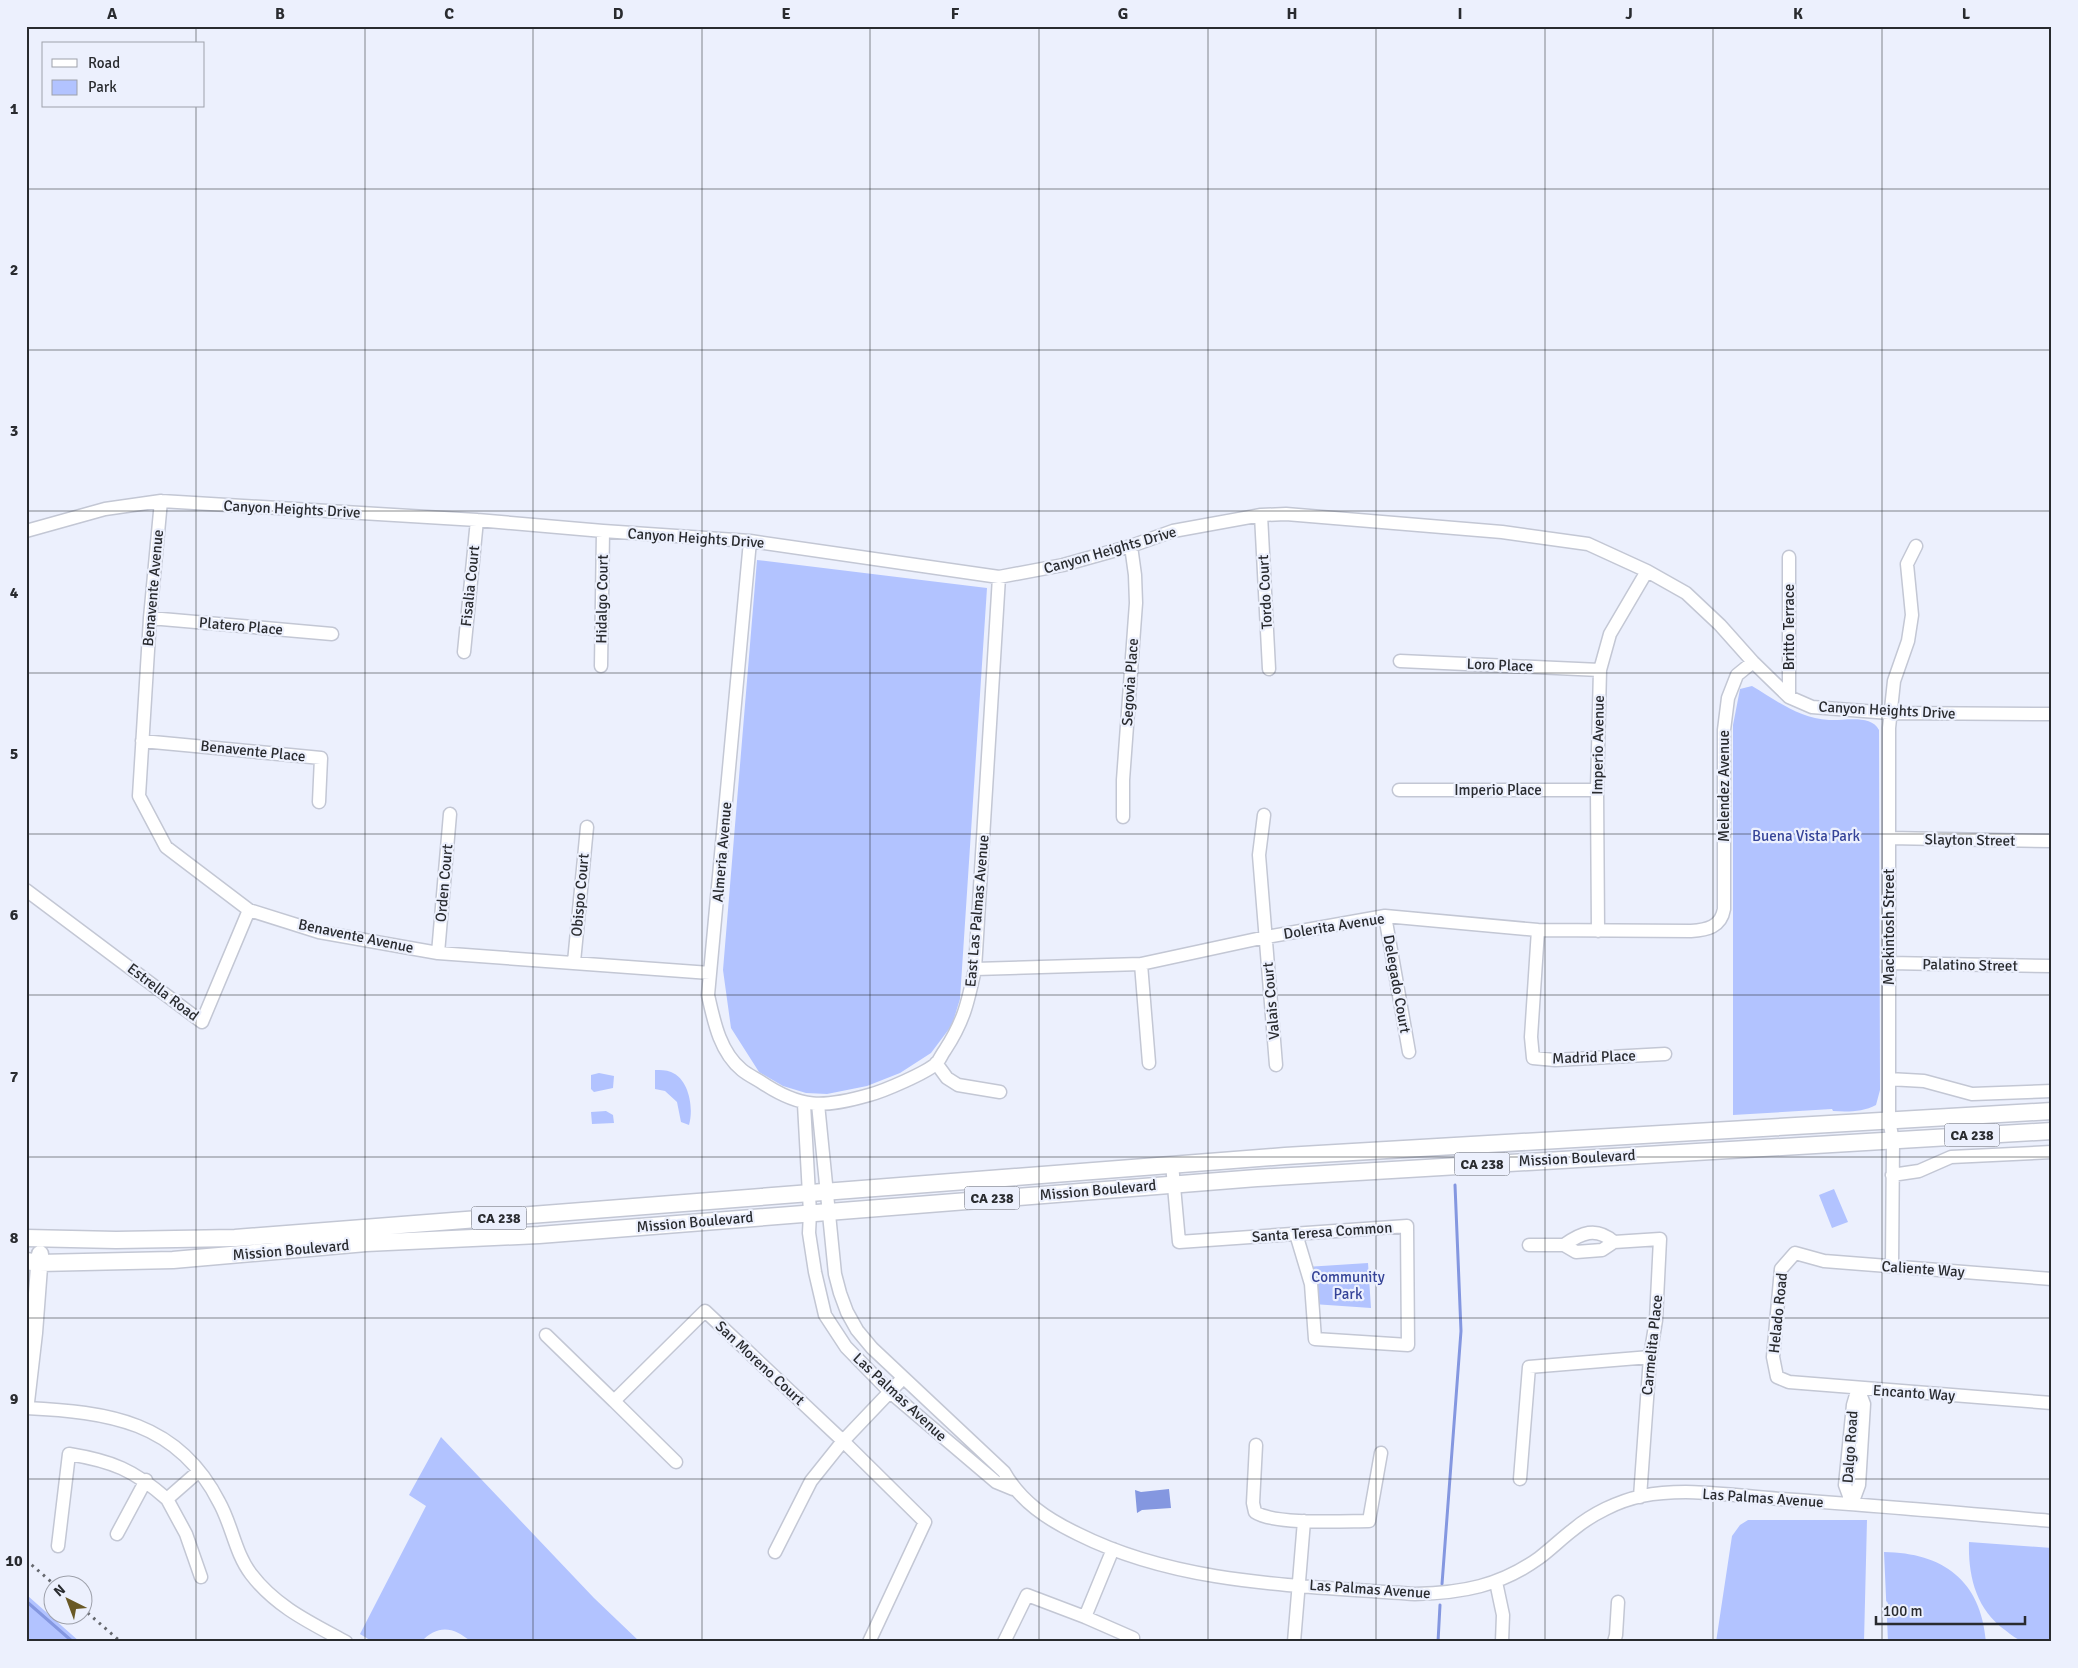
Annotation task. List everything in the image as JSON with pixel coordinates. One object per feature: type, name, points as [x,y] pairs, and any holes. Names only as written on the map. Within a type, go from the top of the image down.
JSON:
[{"type":"main road","name":"Mission Boulevard","points":[[33,1238],[116,1240],[235,1238],[1285,1156],[2052,1111]]},
{"type":"main road","name":"Mission Boulevard","points":[[33,1262],[173,1260],[320,1246],[496,1238],[1300,1175],[2052,1131]]},
{"type":"main road","points":[[26,1249],[33,1238]]},
{"type":"main road","points":[[26,1402],[34,1333],[33,1238]]},
{"type":"street","name":"Canyon Heights Drive","points":[[26,531],[105,509],[161,501],[477,520],[750,541],[999,577],[1063,565],[1131,546],[1173,531],[1262,515],[1286,514],[1502,532],[1588,544],[1647,571],[1686,593],[1720,625],[1788,697],[1812,707],[1890,713],[2052,714]]},
{"type":"street","name":"Benavente Avenue","points":[[161,501],[150,618],[138,796],[166,847],[249,910],[319,932],[438,953],[710,973]]},
{"type":"street","name":"Tordo Court","points":[[1262,515],[1269,669]]},
{"type":"street","name":"Fisalia Court","points":[[464,652],[477,520]]},
{"type":"street","name":"Hidalgo Court","points":[[601,666],[603,531]]},
{"type":"street","name":"Almeria Avenue","points":[[750,541],[708,995],[715,1026],[730,1058],[742,1070],[792,1101],[804,1104],[818,1104]]},
{"type":"street","name":"Segovia Place","points":[[1123,817],[1123,780],[1136,604],[1131,546]]},
{"type":"street","name":"Mackintosh Street","points":[[1893,1140],[1889,1120],[1890,713],[1894,681],[1908,641],[1912,615],[1907,564],[1916,546]]},
{"type":"street","name":"Britto Terrace","points":[[1788,697],[1789,557]]},
{"type":"street","name":"Imperio Avenue","points":[[1598,931],[1597,790],[1600,670],[1610,634],[1647,571]]},
{"type":"street","name":"East Las Palmas Avenue","points":[[818,1104],[860,1098],[879,1092],[897,1085],[936,1063],[954,1036],[967,1009],[975,969],[999,577]]},
{"type":"street","name":"Platero Place","points":[[150,618],[332,634]]},
{"type":"street","name":"Loro Place","points":[[1400,661],[1600,670]]},
{"type":"street","name":"Melendez Avenue","points":[[1721,918],[1724,906],[1724,730],[1728,698],[1737,675],[1753,662]]},
{"type":"street","name":"Benavente Place","points":[[142,740],[321,758],[319,802]]},
{"type":"street","name":"Imperio Place","points":[[1399,790],[1597,790]]},
{"type":"street","name":"Orden Court","points":[[438,953],[450,814]]},
{"type":"street","name":"Valais Court","points":[[1264,815],[1259,854],[1276,1065]]},
{"type":"street","name":"Obispo Court","points":[[574,962],[587,827]]},
{"type":"street","name":"Slayton Street","points":[[1889,838],[2052,841]]},
{"type":"street","name":"Estrella Road","points":[[26,890],[202,1022],[249,910]]},
{"type":"street","name":"Dolerita Avenue","points":[[975,969],[1141,964],[1266,937],[1385,916],[1538,930],[1598,931],[1700,930],[1715,926],[1721,918]]},
{"type":"street","name":"Delegado Court","points":[[1385,916],[1409,1052]]},
{"type":"street","name":"Madrid Place","points":[[1538,930],[1531,1037],[1533,1058],[1556,1060],[1665,1054]]},
{"type":"street","points":[[1141,964],[1149,1063]]},
{"type":"street","name":"Palatino Street","points":[[1889,964],[2052,966]]},
{"type":"street","points":[[936,1063],[947,1078],[958,1084],[1000,1092]]},
{"type":"street","points":[[1889,1079],[1924,1081],[1972,1094],[2052,1091]]},
{"type":"street","points":[[804,1104],[809,1193]]},
{"type":"street","points":[[818,1104],[829,1211]]},
{"type":"street","points":[[1892,1266],[1893,1140]]},
{"type":"street","points":[[1892,1175],[1919,1170],[1951,1157],[2052,1152]]},
{"type":"street","points":[[1172,1164],[1174,1184]]},
{"type":"street","name":"Santa Teresa Common","points":[[1174,1184],[1179,1242],[1407,1226],[1408,1345],[1315,1339],[1311,1284],[1296,1234]]},
{"type":"street","name":"Las Palmas Avenue","points":[[809,1193],[809,1233],[814,1272],[825,1315],[846,1347],[890,1392],[996,1482],[1013,1489],[1051,1520],[1091,1541],[1141,1560],[1183,1571],[1223,1578],[1414,1594],[1468,1589],[1496,1582],[1540,1557],[1576,1528],[1601,1512],[1640,1496],[1698,1493],[2052,1520]]},
{"type":"street","name":"Las Palmas Avenue","points":[[829,1211],[835,1274],[847,1312],[857,1330],[872,1348],[903,1378],[1004,1472],[1013,1489]]},
{"type":"street","name":"Carmelita Place","points":[[1564,1245],[1580,1234],[1593,1233],[1607,1235],[1614,1242]]},
{"type":"street","name":"Carmelita Place","points":[[1529,1245],[1564,1245],[1576,1252],[1602,1250],[1614,1242],[1660,1239],[1656,1320],[1650,1357],[1640,1496]]},
{"type":"street","name":"Caliente Way","points":[[1794,1252],[1824,1261],[2052,1279]]},
{"type":"street","name":"Helado Road","points":[[1777,1377],[1773,1357],[1781,1269],[1794,1252]]},
{"type":"street","name":"San Moreno Court","points":[[614,1402],[705,1310],[843,1441]]},
{"type":"street","points":[[546,1335],[676,1462]]},
{"type":"street","points":[[1520,1479],[1528,1366],[1650,1357]]},
{"type":"street","name":"Encanto Way","points":[[1777,1377],[1789,1382],[2052,1403]]},
{"type":"street","points":[[776,1552],[811,1481],[843,1441],[903,1378]]},
{"type":"street","name":"Dalgo Road","points":[[1852,1504],[1845,1485],[1853,1405],[1858,1388]]},
{"type":"street","points":[[26,1408],[89,1412],[130,1422],[169,1443],[199,1471],[220,1502],[240,1555],[251,1574],[274,1599],[302,1618],[346,1642]]},
{"type":"street","points":[[843,1441],[925,1522],[869,1642]]},
{"type":"street","points":[[1256,1445],[1253,1504],[1255,1512],[1262,1516],[1304,1521],[1369,1521],[1381,1452]]},
{"type":"street","points":[[58,1546],[69,1454],[100,1459],[126,1469],[146,1480],[167,1499],[186,1534],[201,1577]]},
{"type":"street","points":[[167,1499],[199,1471]]},
{"type":"street","points":[[117,1534],[146,1480]]},
{"type":"street","points":[[1294,1642],[1304,1521]]},
{"type":"street","points":[[1084,1617],[1114,1549]]},
{"type":"street","points":[[1496,1582],[1503,1615],[1502,1642]]},
{"type":"street","points":[[1004,1642],[1027,1595],[1133,1638],[1132,1642]]},
{"type":"street","points":[[1614,1642],[1618,1602]]},
{"type":"green space","points":[[757,560],[987,588],[960,999],[952,1025],[931,1053],[900,1073],[867,1086],[827,1094],[806,1093],[783,1086],[759,1072],[731,1028],[723,970]]},
{"type":"green space","name":"Buena Vista Park","points":[[1752,686],[1789,708],[1808,716],[1829,720],[1864,720],[1875,725],[1879,730],[1880,1090],[1876,1105],[1866,1109],[1833,1111],[1832,1109],[1733,1115],[1733,725],[1740,689]]},
{"type":"green space","points":[[655,1070],[671,1072],[686,1087],[691,1111],[689,1125],[681,1122],[677,1102],[665,1091],[655,1089]]},
{"type":"green space","points":[[599,1073],[614,1076],[613,1088],[594,1092],[591,1089],[591,1075]]},
{"type":"green space","points":[[606,1111],[613,1115],[614,1123],[592,1124],[591,1112]]},
{"type":"green space","points":[[1834,1189],[1848,1222],[1832,1228],[1819,1195]]},
{"type":"green space","name":"Community Park","points":[[1368,1263],[1371,1308],[1313,1304],[1306,1267]]},
{"type":"green space","points":[[441,1437],[594,1598],[640,1642],[471,1642],[458,1633],[440,1630],[427,1636],[421,1642],[373,1642],[360,1634],[426,1506],[409,1495]]},
{"type":"green space","points":[[1748,1520],[1867,1520],[1864,1642],[1716,1642],[1732,1536],[1740,1525]]},
{"type":"green space","points":[[1969,1542],[2052,1548],[2052,1642],[2025,1642],[1995,1622],[1981,1602],[1972,1579]]},
{"type":"green space","points":[[1884,1552],[1924,1558],[1941,1565],[1955,1574],[1967,1587],[1976,1602],[1983,1620],[1986,1642],[1888,1642]]},
{"type":"green space","points":[[28,1596],[42,1608],[42,1626],[62,1626],[80,1642],[26,1642]]},
{"type":"shaded area","points":[[1169,1489],[1171,1508],[1142,1510],[1137,1513],[1135,1490],[1141,1492]]},
{"type":"waterway","points":[[1442,1584],[1461,1331],[1455,1185]]},
{"type":"waterway","points":[[26,1601],[73,1642]]},
{"type":"waterway","points":[[1438,1642],[1440,1605]]},
{"type":"railway","points":[[26,1560],[44,1576]]},
{"type":"railway","points":[[92,1617],[121,1642]]}]
